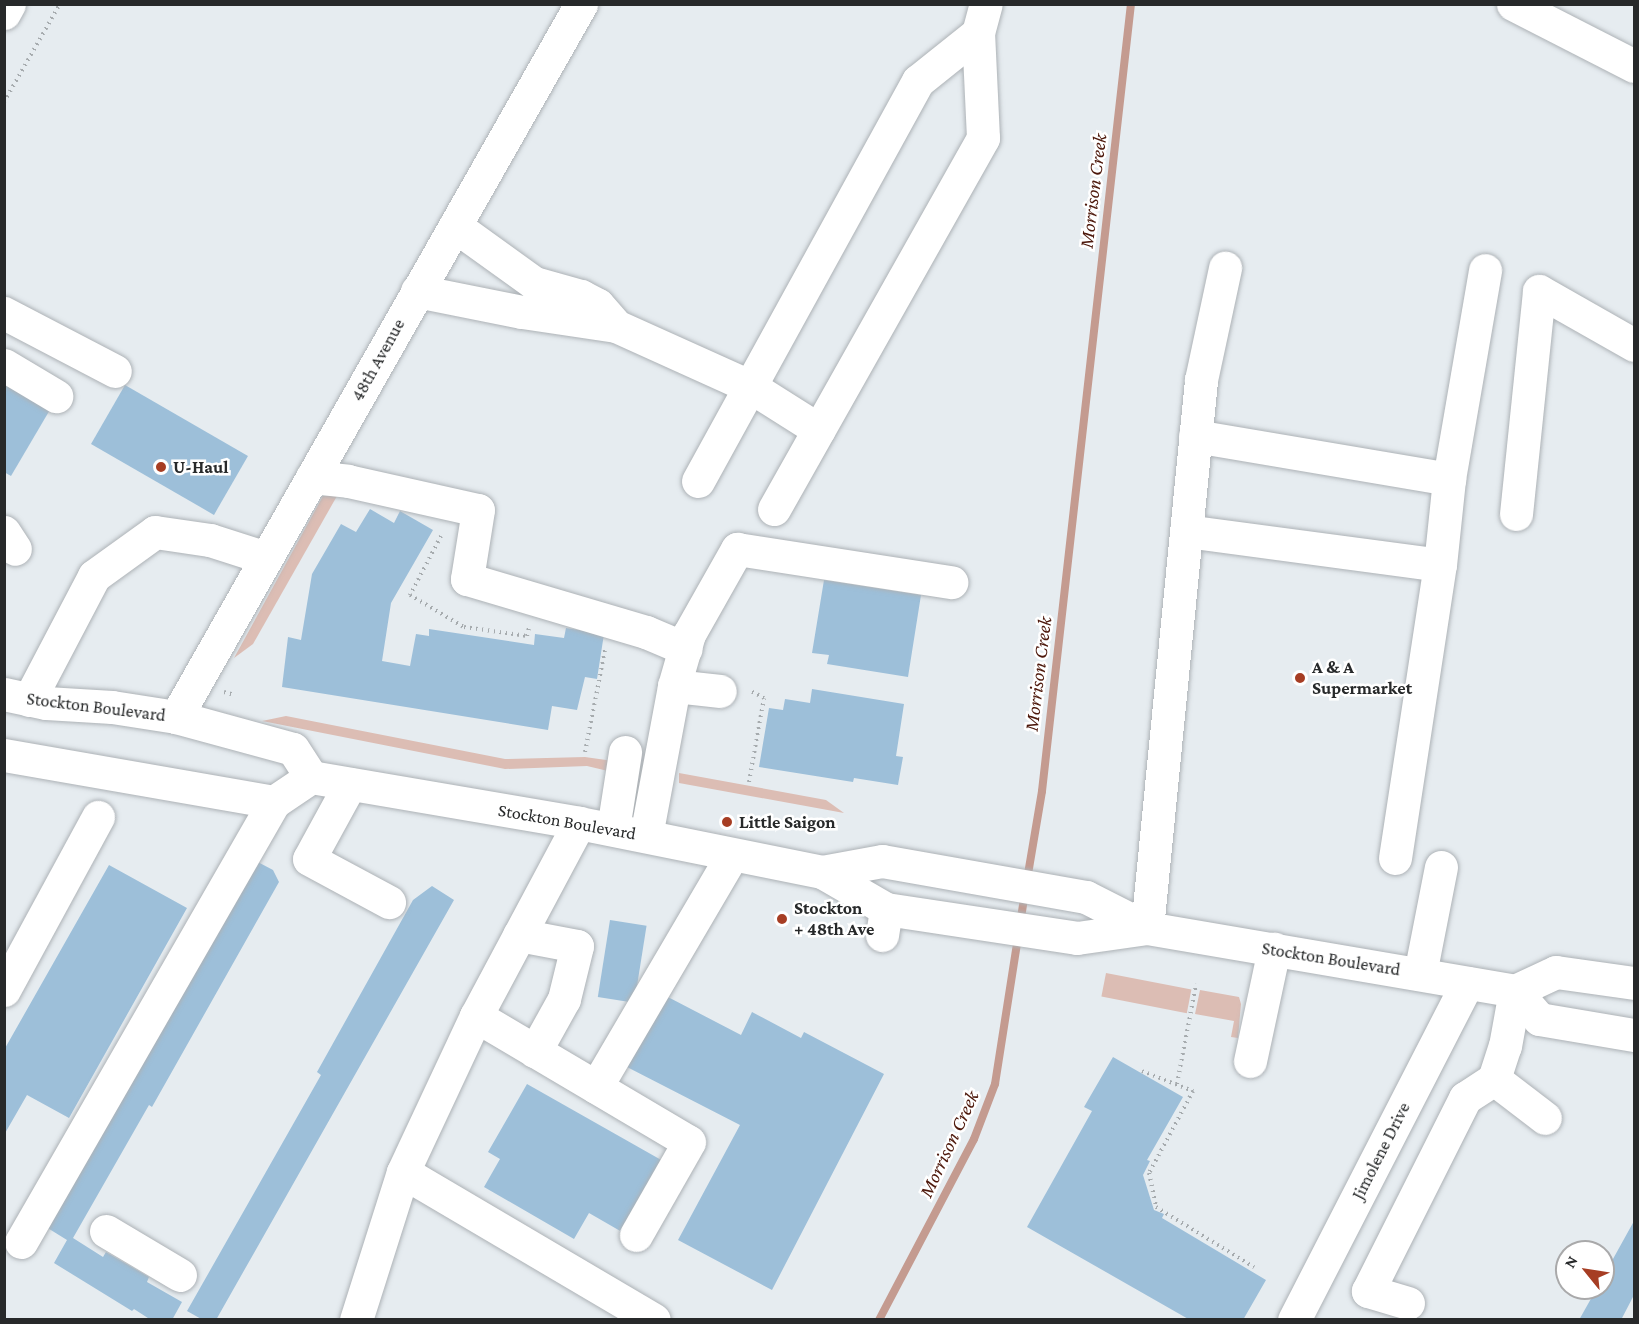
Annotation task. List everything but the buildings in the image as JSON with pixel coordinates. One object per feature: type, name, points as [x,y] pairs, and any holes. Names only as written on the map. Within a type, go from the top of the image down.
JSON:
[{"type":"main road","points":[[4,13],[9,4]]},
{"type":"main road","name":"48th Avenue","points":[[176,717],[581,4]]},
{"type":"main road","points":[[1513,4],[1635,66]]},
{"type":"main road","points":[[698,481],[918,81],[982,19]]},
{"type":"main road","points":[[774,509],[983,138],[982,19]]},
{"type":"main road","points":[[454,226],[528,298]]},
{"type":"main road","points":[[1147,928],[1201,380],[1225,268]]},
{"type":"main road","points":[[1395,858],[1440,565],[1449,479],[1485,270]]},
{"type":"main road","points":[[417,291],[528,298],[582,297],[598,305],[616,326],[751,387],[819,430]]},
{"type":"main road","points":[[1516,514],[1539,291],[1635,345]]},
{"type":"main road","points":[[4,313],[115,371]]},
{"type":"main road","points":[[4,365],[56,396]]},
{"type":"main road","points":[[1195,436],[1449,479]]},
{"type":"main road","points":[[312,477],[348,481],[478,510],[467,579],[646,632],[686,649]]},
{"type":"main road","points":[[1186,531],[1440,565]]},
{"type":"main road","points":[[17,697],[93,576],[155,532],[210,540],[266,558]]},
{"type":"main road","points":[[646,836],[674,686],[689,634],[737,549],[951,582]]},
{"type":"main road","points":[[674,686],[720,691]]},
{"type":"main road","name":"Stockton Boulevard","points":[[17,697],[46,703],[112,707],[176,717],[293,749],[311,777],[579,823],[822,872],[882,861],[1086,897],[1147,928]]},
{"type":"main road","points":[[613,830],[624,752]]},
{"type":"main road","points":[[4,756],[274,802]]},
{"type":"main road","points":[[21,1242],[274,802],[311,777]]},
{"type":"main road","points":[[350,784],[309,859],[389,902]]},
{"type":"main road","points":[[4,990],[98,816]]},
{"type":"main road","points":[[356,1320],[403,1172],[476,1016],[579,823]]},
{"type":"main road","points":[[596,1087],[732,855]]},
{"type":"main road","points":[[1420,974],[1441,867]]},
{"type":"main road","name":"Stockton Boulevard","points":[[822,872],[884,922],[974,922],[1077,938],[1147,928],[1515,991]]},
{"type":"main road","points":[[519,935],[577,946],[564,999],[535,1051]]},
{"type":"main road","points":[[1250,1061],[1274,949]]},
{"type":"main road","points":[[1515,991],[1556,972],[1635,983]]},
{"type":"main road","name":"Jimolene Drive","points":[[1294,1320],[1467,983]]},
{"type":"main road","points":[[1515,991],[1539,1019],[1635,1035]]},
{"type":"main road","points":[[1408,1303],[1368,1291],[1465,1098],[1494,1079],[1505,1046],[1515,991]]},
{"type":"main road","points":[[476,1016],[689,1142],[636,1235]]},
{"type":"main road","points":[[1494,1079],[1545,1118]]},
{"type":"main road","points":[[403,1172],[654,1320]]},
{"type":"main road","points":[[106,1231],[180,1275]]},
{"type":"path","points":[[4,102],[60,4]]},
{"type":"path","points":[[1177,1084],[1196,984]]},
{"type":"path","points":[[1142,1071],[1193,1091],[1149,1173],[1156,1207],[1254,1267]]},
{"type":"shaded area","points":[[323,496],[337,496],[253,644],[234,658]]},
{"type":"shaded area","points":[[286,716],[505,759],[585,757],[613,761],[608,771],[587,766],[505,769],[262,721]]},
{"type":"shaded area","points":[[679,773],[826,800],[844,813],[679,783]]},
{"type":"shaded area","points":[[1106,973],[1191,990],[1187,1013],[1101,997]]},
{"type":"shaded area","points":[[1200,990],[1239,997],[1241,1004],[1238,1038],[1231,1037],[1234,1021],[1195,1014]]},
{"type":"waterway","name":"Morrison Creek","points":[[1027,880],[1042,791],[1131,4]]},
{"type":"waterway","name":"Morrison Creek","points":[[1020,924],[1025,892]]},
{"type":"waterway","name":"Morrison Creek","points":[[879,1320],[974,1139],[995,1084],[1018,937]]},
{"type":"place","name":"U-Haul","points":[[161,467]]},
{"type":"place","name":"A & A Supermarket","points":[[1300,678]]},
{"type":"place","name":"Little Saigon","points":[[727,822]]},
{"type":"place","name":"Stockton + 48th Ave","points":[[782,919]]}]
